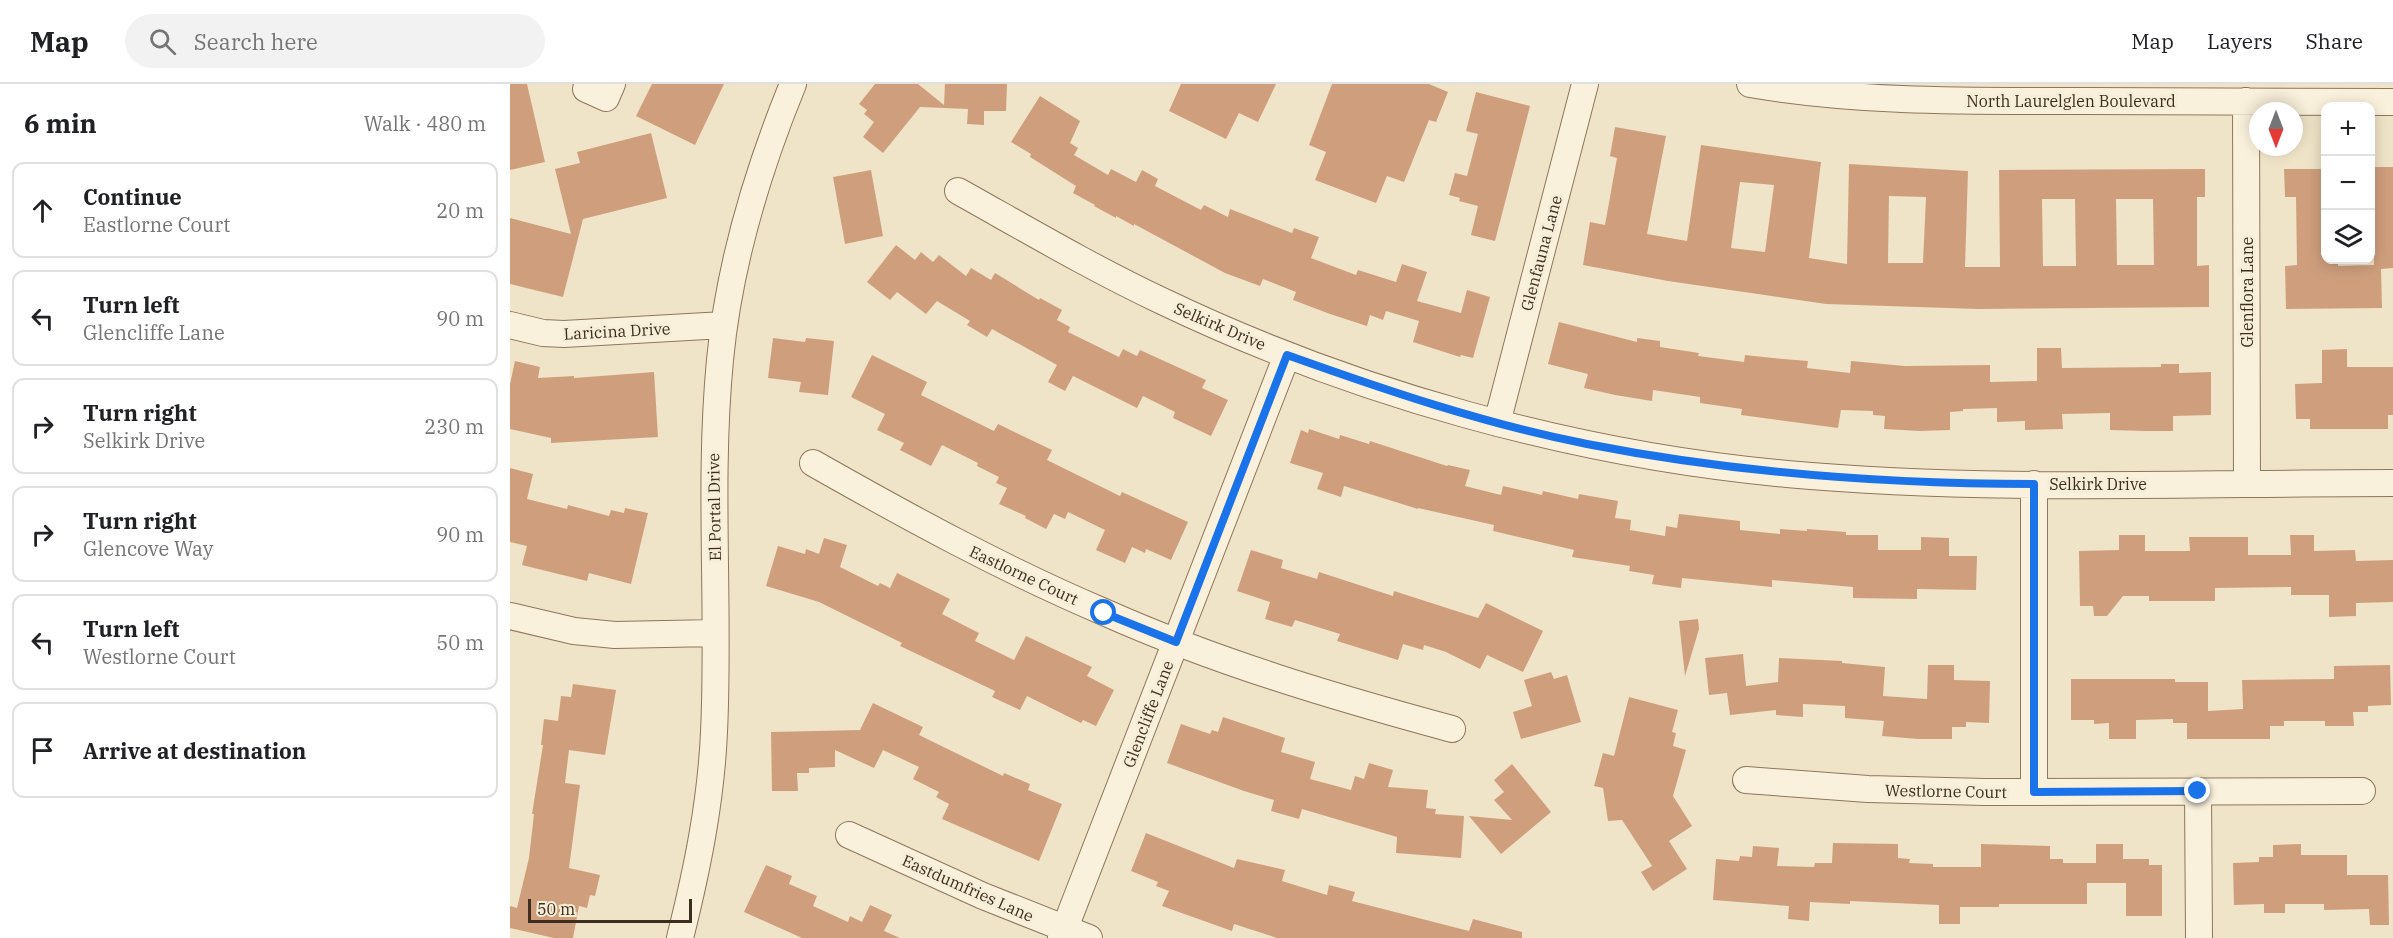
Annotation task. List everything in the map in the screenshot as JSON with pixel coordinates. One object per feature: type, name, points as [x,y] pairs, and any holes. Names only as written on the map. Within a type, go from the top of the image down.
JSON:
[{"type":"street","points":[[586,89],[606,98],[612,84]]},
{"type":"street","name":"El Portal Drive","points":[[681,938],[697,870],[708,802],[714,733],[716,633],[714,446],[724,325],[736,262],[753,195],[775,128],[793,84]]},
{"type":"street","name":"Glenfauna Lane","points":[[1497,423],[1585,84]]},
{"type":"street","name":"North Laurelglen Boulevard","points":[[1750,84],[1845,96],[1899,92],[1983,101],[2393,102]]},
{"type":"street","name":"Glenflora Lane","points":[[2246,101],[2247,483]]},
{"type":"street","name":"Selkirk Drive","points":[[958,191],[1075,257],[1164,302],[1287,355],[1369,384],[1497,423],[1585,443],[1662,457],[1784,474],[1884,482],[2393,483]]},
{"type":"street","name":"Laricina Drive","points":[[510,326],[543,333],[564,334],[724,325]]},
{"type":"street","name":"Glencliffe Lane","points":[[1063,934],[1287,355]]},
{"type":"street","name":"Eastlorne Court","points":[[813,463],[929,529],[1104,613],[1176,642],[1292,683],[1452,729]]},
{"type":"street","points":[[2034,484],[2034,792]]},
{"type":"street","points":[[510,616],[573,631],[615,634],[716,633]]},
{"type":"street","name":"Westlorne Court","points":[[1746,780],[1868,789],[2034,792],[2362,791]]},
{"type":"street","points":[[2198,791],[2199,938]]},
{"type":"street","name":"Eastdumfries Lane","points":[[849,834],[1063,934],[1089,938]]},
{"type":"building","points":[[510,84],[527,84],[545,162],[510,170]]},
{"type":"building","points":[[652,84],[724,84],[695,145],[636,116]]},
{"type":"building","points":[[875,84],[918,84],[944,105],[945,84],[1007,84],[1006,111],[984,111],[984,125],[967,124],[968,109],[920,107],[883,153],[863,137],[874,122],[864,114],[867,110],[859,104]]},
{"type":"building","points":[[1181,84],[1276,84],[1258,122],[1239,113],[1226,139],[1169,111]]},
{"type":"building","points":[[1332,84],[1429,84],[1448,92],[1436,122],[1429,120],[1404,182],[1387,176],[1376,203],[1315,180],[1326,152],[1309,145]]},
{"type":"building","points":[[1476,92],[1530,106],[1495,241],[1471,235],[1478,206],[1459,201],[1460,198],[1449,195],[1455,173],[1467,176],[1478,134],[1466,131]]},
{"type":"building","points":[[1040,96],[1080,121],[1070,143],[1078,148],[1074,155],[1108,175],[1111,169],[1136,182],[1142,170],[1158,179],[1155,186],[1201,210],[1204,205],[1228,217],[1230,209],[1292,233],[1294,228],[1319,237],[1311,258],[1356,275],[1358,270],[1396,282],[1402,264],[1427,272],[1417,301],[1461,313],[1467,290],[1490,297],[1473,358],[1461,355],[1460,357],[1413,342],[1419,321],[1386,311],[1383,320],[1370,315],[1367,326],[1330,314],[1293,300],[1296,292],[1263,279],[1260,286],[1225,273],[1134,224],[1134,226],[1094,206],[1073,193],[1076,186],[1011,142]]},
{"type":"building","points":[[1615,127],[1666,136],[1647,234],[1687,241],[1701,145],[1821,162],[1809,258],[1847,264],[1849,164],[1968,171],[1965,267],[2000,267],[1999,170],[2205,169],[2205,197],[2197,197],[2197,266],[2209,265],[2209,307],[1978,309],[1826,304],[1668,281],[1583,265],[1590,222],[1605,225],[1617,158],[1610,156]],"holes":[[[1740,182],[1774,185],[1765,252],[1731,248]],[[1889,196],[1926,197],[1923,263],[1888,263]],[[2042,199],[2075,199],[2076,266],[2043,266]],[[2116,199],[2153,199],[2154,265],[2117,265]]]},
{"type":"building","points":[[651,133],[667,198],[583,219],[563,297],[510,284],[510,218],[571,234],[555,169],[580,163],[577,152]]},
{"type":"building","points":[[2375,167],[2393,167],[2393,268],[2381,269],[2382,308],[2286,309],[2285,266],[2297,265],[2296,197],[2285,197],[2284,169],[2321,169],[2321,264],[2374,265]]},
{"type":"building","points":[[871,170],[883,236],[845,244],[833,177]]},
{"type":"building","points":[[896,245],[915,260],[921,252],[933,262],[939,255],[966,276],[971,268],[991,280],[995,273],[1039,300],[1040,298],[1062,310],[1057,320],[1070,327],[1068,332],[1119,357],[1123,349],[1137,356],[1140,350],[1206,380],[1202,388],[1228,400],[1211,436],[1173,418],[1175,412],[1143,396],[1137,408],[1073,376],[1065,391],[1048,382],[1057,365],[992,329],[987,337],[967,325],[970,321],[937,301],[926,314],[897,292],[890,300],[867,282]]},
{"type":"building","points":[[1559,322],[1637,342],[1637,338],[1660,341],[1660,347],[1699,353],[1698,356],[1744,362],[1745,355],[1808,361],[1807,368],[1850,373],[1851,361],[1905,366],[1990,365],[1990,382],[2037,381],[2037,348],[2061,348],[2062,368],[2161,367],[2161,364],[2179,364],[2179,373],[2211,372],[2211,415],[2173,416],[2173,431],[2144,431],[2110,430],[2110,413],[2062,414],[2063,429],[2025,430],[2025,421],[1997,422],[1997,408],[1963,409],[1963,411],[1950,412],[1950,430],[1920,431],[1884,429],[1885,416],[1873,415],[1873,411],[1841,410],[1838,428],[1741,415],[1742,409],[1700,403],[1700,397],[1653,390],[1652,401],[1584,388],[1588,374],[1548,364]]},
{"type":"building","points":[[773,338],[805,342],[806,338],[834,341],[828,395],[799,392],[801,382],[768,378]]},
{"type":"building","points":[[2347,349],[2347,367],[2393,367],[2393,415],[2388,415],[2388,429],[2310,429],[2310,419],[2296,419],[2295,384],[2322,383],[2322,350]]},
{"type":"building","points":[[872,355],[927,382],[921,395],[994,431],[998,424],[1052,450],[1047,460],[1120,496],[1122,492],[1188,522],[1171,560],[1146,549],[1145,553],[1132,547],[1125,563],[1096,550],[1105,530],[1068,512],[1065,519],[1054,514],[1046,529],[1025,518],[1026,516],[999,504],[1007,488],[996,483],[999,477],[977,466],[978,463],[942,445],[931,466],[900,450],[904,443],[877,430],[885,414],[851,397]]},
{"type":"building","points":[[515,361],[540,367],[538,378],[574,376],[574,378],[654,372],[658,437],[551,443],[551,438],[510,429],[510,384]]},
{"type":"building","points":[[1309,429],[1339,439],[1340,435],[1369,444],[1370,441],[1447,466],[1470,470],[1465,486],[1501,495],[1503,486],[1542,495],[1543,491],[1578,499],[1579,494],[1618,501],[1615,518],[1631,520],[1630,530],[1665,536],[1666,526],[1677,528],[1679,514],[1740,521],[1740,530],[1780,534],[1780,529],[1807,531],[1807,529],[1846,532],[1846,535],[1878,535],[1878,550],[1921,550],[1921,537],[1949,538],[1949,556],[1977,556],[1976,590],[1917,589],[1917,599],[1853,598],[1853,587],[1772,580],[1772,587],[1682,578],[1681,588],[1652,584],[1654,575],[1629,571],[1630,566],[1572,557],[1574,550],[1493,531],[1494,525],[1418,509],[1344,486],[1341,497],[1317,489],[1323,473],[1290,463],[1301,430],[1308,433]]},
{"type":"building","points":[[510,468],[533,474],[527,499],[567,509],[568,505],[609,516],[611,510],[624,513],[625,508],[648,513],[631,584],[589,573],[587,581],[522,565],[527,546],[510,542]]},
{"type":"building","points":[[2119,535],[2145,535],[2145,551],[2190,551],[2189,537],[2248,537],[2248,555],[2291,555],[2290,535],[2314,535],[2314,551],[2355,550],[2356,561],[2393,560],[2393,602],[2356,603],[2356,616],[2329,617],[2329,595],[2291,595],[2291,587],[2215,588],[2215,601],[2149,601],[2149,596],[2123,596],[2107,616],[2094,616],[2093,606],[2080,606],[2079,551],[2119,550]]},
{"type":"building","points":[[824,538],[847,545],[840,567],[878,586],[880,583],[890,588],[897,573],[950,599],[942,614],[979,633],[975,641],[1014,660],[1026,636],[1092,667],[1087,676],[1114,690],[1096,726],[1083,720],[1081,723],[1027,696],[1020,710],[992,697],[995,691],[900,646],[902,643],[819,602],[766,586],[778,546],[805,554],[806,549],[819,554]]},
{"type":"building","points":[[1251,550],[1283,560],[1281,568],[1317,579],[1319,572],[1393,596],[1394,591],[1478,618],[1486,603],[1543,631],[1523,672],[1487,655],[1480,669],[1446,652],[1424,645],[1423,650],[1403,644],[1398,660],[1337,641],[1340,634],[1295,620],[1292,627],[1265,619],[1270,602],[1237,591]]},
{"type":"building","points":[[1698,619],[1699,629],[1685,676],[1679,621]]},
{"type":"building","points":[[1743,654],[1746,686],[1778,682],[1779,658],[1842,661],[1842,663],[1885,667],[1883,696],[1927,699],[1928,665],[1954,665],[1954,680],[1990,681],[1989,723],[1966,722],[1966,727],[1952,727],[1952,739],[1918,739],[1882,736],[1884,721],[1845,718],[1845,706],[1803,704],[1803,717],[1776,715],[1776,710],[1730,715],[1727,693],[1709,695],[1705,658]]},
{"type":"building","points":[[2390,665],[2391,705],[2368,706],[2368,712],[2353,712],[2354,726],[2325,726],[2325,721],[2284,721],[2284,726],[2270,726],[2270,739],[2187,739],[2187,723],[2173,723],[2173,719],[2136,720],[2136,739],[2109,739],[2109,723],[2094,724],[2094,720],[2071,720],[2071,679],[2175,679],[2175,682],[2208,682],[2208,711],[2243,709],[2242,680],[2334,679],[2334,666]]},
{"type":"building","points":[[1551,672],[1554,679],[1567,675],[1581,722],[1521,739],[1513,712],[1532,706],[1524,680]]},
{"type":"building","points":[[573,684],[616,690],[605,755],[569,750],[565,783],[580,785],[569,868],[600,875],[595,896],[590,895],[587,908],[579,906],[573,938],[554,938],[510,928],[510,906],[517,908],[529,858],[544,719],[558,721],[561,696],[571,697]]},
{"type":"building","points":[[1629,697],[1678,710],[1672,732],[1676,733],[1673,746],[1686,750],[1673,796],[1692,826],[1669,841],[1687,869],[1653,891],[1641,872],[1652,866],[1622,820],[1608,821],[1603,788],[1594,786],[1603,753],[1614,756]]},
{"type":"building","points":[[873,703],[923,727],[919,735],[1003,776],[1004,773],[1030,784],[1028,790],[1062,804],[1039,861],[942,819],[949,804],[936,797],[939,792],[913,779],[919,767],[883,750],[874,768],[835,750],[835,767],[809,768],[809,773],[797,773],[798,791],[772,791],[771,732],[860,730]]},
{"type":"building","points":[[1223,717],[1285,738],[1281,752],[1315,762],[1310,779],[1351,790],[1355,776],[1364,779],[1369,763],[1393,770],[1388,787],[1428,790],[1426,808],[1436,809],[1435,814],[1464,816],[1461,858],[1396,853],[1397,837],[1302,809],[1299,819],[1271,811],[1274,800],[1167,763],[1181,724],[1210,734],[1212,730],[1218,732]]},
{"type":"building","points":[[1512,764],[1551,812],[1501,854],[1469,816],[1512,820],[1494,800],[1504,792],[1494,780]]},
{"type":"building","points":[[1146,833],[1234,868],[1237,859],[1285,870],[1282,881],[1327,895],[1329,885],[1355,892],[1352,901],[1469,931],[1473,919],[1522,932],[1522,938],[1277,938],[1234,924],[1232,931],[1162,906],[1169,891],[1156,886],[1158,882],[1131,871]]},
{"type":"building","points":[[1833,843],[1898,844],[1898,858],[1910,859],[1909,863],[1933,864],[1933,867],[1981,867],[1981,844],[2050,846],[2050,859],[2063,859],[2063,863],[2096,863],[2096,844],[2123,844],[2123,859],[2149,859],[2149,865],[2162,865],[2162,916],[2126,916],[2126,883],[2087,883],[2087,904],[1999,904],[1999,907],[1960,907],[1960,924],[1939,924],[1939,905],[1850,901],[1850,904],[1810,902],[1809,921],[1788,919],[1789,906],[1713,900],[1716,859],[1739,861],[1740,856],[1752,857],[1753,846],[1779,848],[1777,866],[1814,867],[1815,863],[1832,863]]},
{"type":"building","points":[[2301,844],[2301,855],[2347,855],[2347,875],[2388,875],[2389,925],[2370,925],[2369,909],[2324,910],[2324,904],[2285,904],[2285,913],[2264,913],[2264,904],[2234,905],[2233,863],[2259,862],[2259,857],[2273,857],[2273,845]]},
{"type":"building","points":[[766,865],[792,876],[789,884],[817,896],[813,906],[848,922],[850,916],[862,922],[870,905],[892,915],[884,931],[900,938],[802,938],[744,912]]},
{"type":"route","points":[[1104,613],[1176,642],[1287,355],[1369,384],[1497,423],[1585,443],[1684,461],[1784,474],[1884,482],[2034,484],[2034,792],[2198,791]]}]
